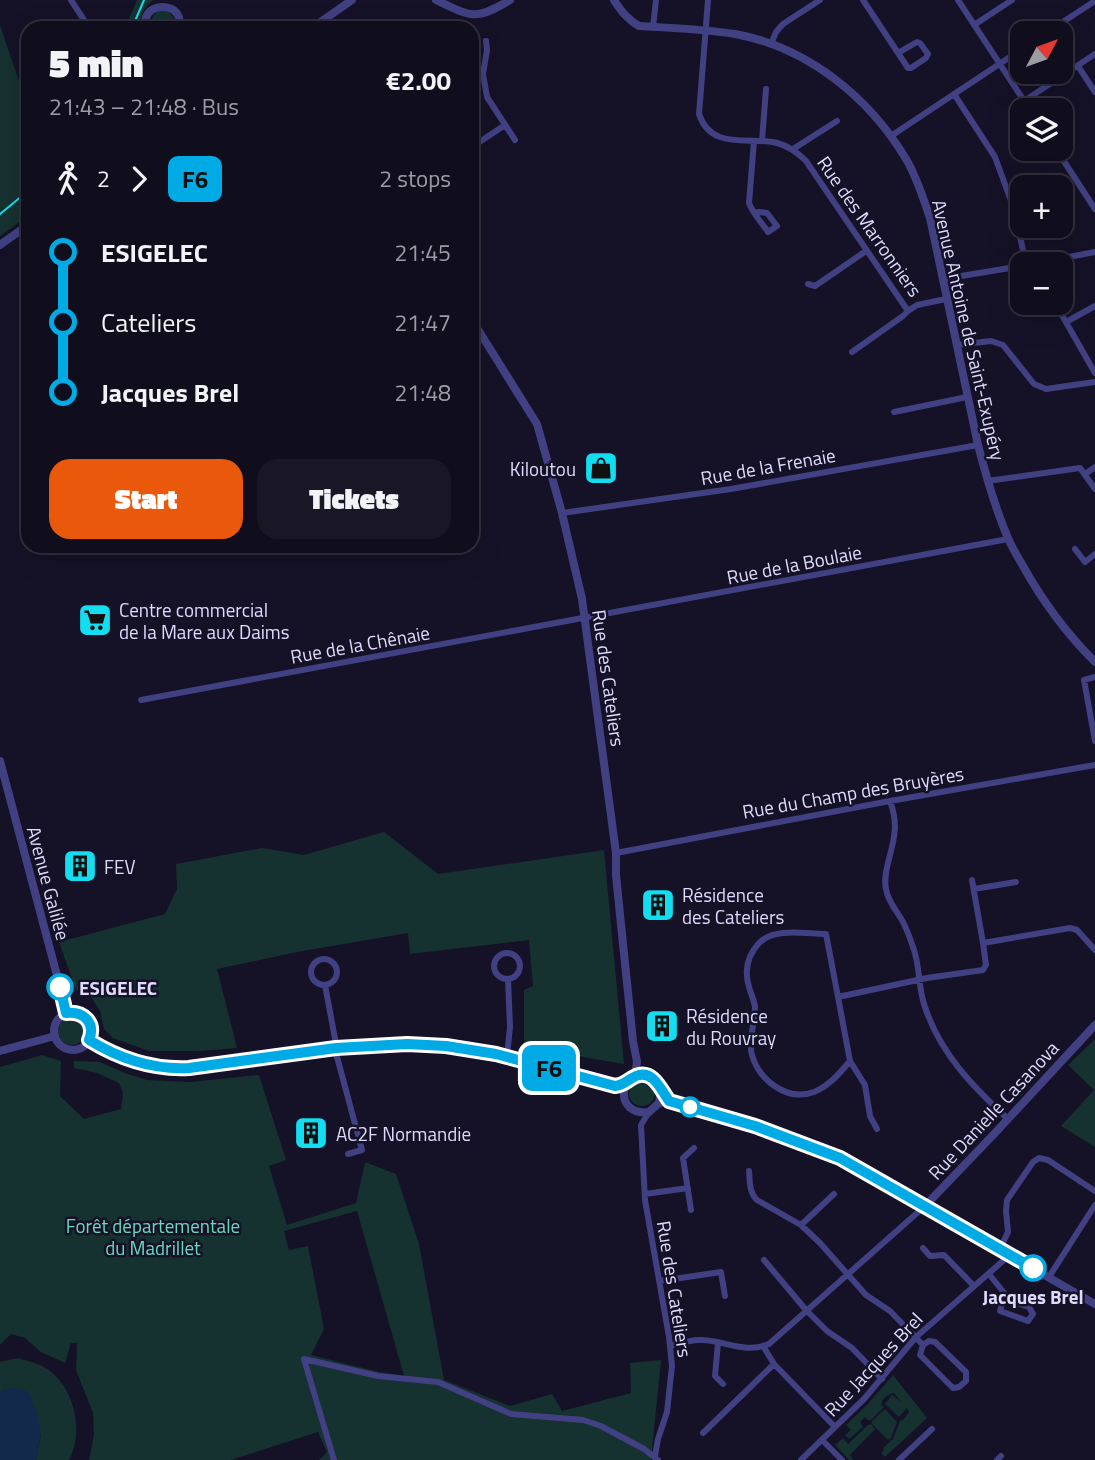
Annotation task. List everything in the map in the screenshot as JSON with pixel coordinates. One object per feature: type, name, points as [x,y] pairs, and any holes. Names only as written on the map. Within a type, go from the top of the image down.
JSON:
[{"type":"street","points":[[71,0],[83,21]]},
{"type":"street","points":[[322,21],[352,0]]},
{"type":"street","points":[[436,0],[460,11],[480,15],[510,0]]},
{"type":"street","name":"Avenue Antoine de Saint-Exupéry","points":[[614,0],[630,21],[639,26],[735,34],[771,44],[802,58],[839,82],[865,104],[891,136],[918,185],[930,218],[978,445],[987,481],[1008,539],[1053,614],[1094,659]]},
{"type":"street","points":[[653,26],[656,0]]},
{"type":"street","points":[[705,31],[708,0]]},
{"type":"street","points":[[771,44],[783,24],[820,0]]},
{"type":"street","points":[[863,0],[898,54],[908,68],[926,58],[928,54],[917,42],[898,54]]},
{"type":"street","points":[[957,0],[1022,98]]},
{"type":"street","points":[[974,25],[1012,0]]},
{"type":"street","points":[[1064,21],[1095,1]]},
{"type":"street","points":[[145,21],[146,15],[157,2],[169,2],[177,11],[180,21]]},
{"type":"street","name":"Rue des Marronniers","points":[[705,31],[699,114],[708,131],[723,139],[777,143],[793,149],[806,160],[908,311],[917,305],[946,299]]},
{"type":"street","points":[[486,41],[483,74],[486,97],[515,140]]},
{"type":"street","points":[[1029,98],[1095,54]]},
{"type":"street","points":[[891,136],[1010,57]]},
{"type":"street","points":[[1078,66],[1095,92]]},
{"type":"street","points":[[755,214],[750,203],[766,89]]},
{"type":"street","points":[[954,94],[995,157],[1014,209],[1022,252]]},
{"type":"street","points":[[793,149],[837,121]]},
{"type":"street","points":[[479,142],[505,125]]},
{"type":"street","points":[[1063,161],[1095,209]]},
{"type":"street","points":[[0,245],[21,230]]},
{"type":"street","points":[[808,284],[815,286],[866,251]]},
{"type":"street","points":[[1073,256],[1095,252]]},
{"type":"street","points":[[943,279],[1010,267]]},
{"type":"street","points":[[1066,322],[1095,306]]},
{"type":"street","points":[[852,352],[908,311]]},
{"type":"street","points":[[1062,315],[1095,373]]},
{"type":"street","name":"Rue des Cateliers","points":[[479,331],[537,424],[579,579],[616,853],[624,955],[637,1062],[635,1075],[630,1080]]},
{"type":"street","points":[[957,345],[992,341],[1003,345],[1034,384],[1046,388],[1095,382]]},
{"type":"street","points":[[894,412],[967,397]]},
{"type":"street","name":"Rue de la Frenaie","points":[[562,513],[731,489],[978,445]]},
{"type":"street","points":[[1085,474],[1095,467]]},
{"type":"street","points":[[987,481],[1080,468],[1095,489]]},
{"type":"street","name":"Rue de la Boulaie","points":[[585,618],[1008,539]]},
{"type":"street","points":[[1075,549],[1084,562],[1095,554]]},
{"type":"street","name":"Rue de la Chênaie","points":[[141,700],[585,618]]},
{"type":"street","points":[[1095,677],[1084,680],[1095,741]]},
{"type":"street","name":"Avenue Galilée","points":[[0,761],[66,1013]]},
{"type":"street","name":"Rue du Champ des Bruyères","points":[[616,853],[890,800],[1095,765]]},
{"type":"street","points":[[890,800],[896,823],[885,877],[886,890],[916,955],[923,1003],[954,1064],[1008,1119]]},
{"type":"street","points":[[838,997],[983,970],[986,965],[984,943],[972,880]]},
{"type":"street","points":[[974,889],[1016,882]]},
{"type":"street","points":[[984,943],[1070,928],[1077,930],[1095,950]]},
{"type":"street","points":[[850,1062],[839,1075],[812,1093],[798,1094],[783,1090],[769,1083],[758,1070],[751,1052],[755,1004],[745,968],[750,954],[770,935],[826,934],[850,1062],[865,1085],[870,1116],[877,1129]]},
{"type":"street","points":[[507,952],[517,956],[521,967],[515,977],[508,979],[498,975],[494,966],[498,956],[507,952]]},
{"type":"street","points":[[323,958],[333,962],[337,973],[332,982],[325,985],[314,982],[310,971],[313,964],[323,958]]},
{"type":"street","points":[[508,979],[508,1056]]},
{"type":"street","points":[[325,985],[337,1058],[362,1150],[348,1154]]},
{"type":"street","points":[[74,1012],[85,1017],[91,1028],[89,1040],[81,1048],[71,1049],[61,1045],[55,1036],[55,1024],[66,1013],[74,1012]]},
{"type":"street","name":"Rue Danielle Casanova","points":[[763,1346],[769,1344],[925,1206],[1095,1025]]},
{"type":"street","points":[[0,1051],[55,1036]]},
{"type":"street","points":[[89,1040],[128,1060],[173,1068],[336,1048],[407,1044],[446,1046],[508,1056],[608,1084],[623,1085],[640,1075],[649,1076]]},
{"type":"street","points":[[637,1062],[642,1070],[657,1082],[669,1101]]},
{"type":"street","points":[[624,1095],[630,1080]]},
{"type":"street","points":[[608,1084],[624,1095],[632,1110],[649,1112]]},
{"type":"street","points":[[659,1103],[661,1090]]},
{"type":"street","points":[[641,1125],[659,1103],[669,1101],[755,1126],[840,1158],[1095,1304]]},
{"type":"street","name":"Rue des Cateliers","points":[[632,1110],[641,1125],[645,1194],[672,1366],[669,1396],[655,1459]]},
{"type":"street","points":[[691,1210],[683,1158],[694,1148]]},
{"type":"street","points":[[1000,1249],[1008,1233],[1007,1200],[1033,1162],[1039,1158],[1048,1160],[1095,1191]]},
{"type":"street","points":[[750,1171],[753,1196],[800,1225],[820,1243],[866,1295],[890,1311],[923,1345]]},
{"type":"street","points":[[645,1194],[688,1188]]},
{"type":"street","points":[[800,1225],[834,1194]]},
{"type":"street","points":[[1048,1278],[1095,1205]]},
{"type":"street","points":[[923,1248],[930,1256],[944,1255],[974,1286]]},
{"type":"street","name":"Rue Jacques Brel","points":[[801,1460],[864,1399],[916,1337],[1009,1254]]},
{"type":"street","points":[[764,1260],[806,1311],[827,1331],[852,1348],[882,1379]]},
{"type":"street","points":[[660,1281],[720,1272],[725,1296]]},
{"type":"street","points":[[989,1274],[1005,1294],[1000,1311],[1028,1321],[1033,1314],[1029,1307],[1004,1299]]},
{"type":"street","points":[[670,1346],[697,1339],[738,1348],[763,1346],[774,1364],[835,1427]]},
{"type":"street","points":[[929,1341],[935,1342],[966,1372],[966,1381],[953,1388],[920,1355],[923,1345],[929,1341]]},
{"type":"street","points":[[718,1343],[715,1376],[723,1384]]},
{"type":"street","points":[[334,1460],[304,1359],[379,1376],[438,1382],[511,1414],[583,1420],[601,1426],[655,1459]]},
{"type":"street","points":[[702,1433],[774,1364]]},
{"type":"street","points":[[899,1460],[932,1429]]},
{"type":"street","points":[[822,1440],[842,1460]]},
{"type":"green space","points":[[137,0],[153,0],[143,12],[142,21],[128,21]]},
{"type":"green space","points":[[161,9],[168,12],[174,21],[152,21]]},
{"type":"green space","points":[[0,25],[21,87],[21,221],[0,236]]},
{"type":"green space","points":[[384,832],[438,874],[604,850],[624,1064],[524,1047],[524,990],[533,986],[529,940],[410,954],[408,933],[217,969],[237,1048],[149,1051],[113,1038],[104,1029],[100,1011],[91,997],[76,990],[59,942],[165,914],[177,889],[176,864],[262,848],[304,855]]},
{"type":"green space","points":[[72,1017],[82,1021],[86,1031],[82,1041],[72,1045],[62,1041],[58,1031],[62,1021]]},
{"type":"green space","points":[[1095,1039],[1095,1147],[1061,1126],[1094,1090],[1068,1065]]},
{"type":"green space","name":"Forêt départementale du Madrillet","points":[[42,1055],[61,1061],[60,1096],[84,1119],[121,1109],[123,1093],[119,1083],[97,1073],[74,1068],[74,1061],[100,1062],[147,1080],[190,1082],[259,1075],[286,1160],[269,1166],[287,1225],[356,1203],[365,1162],[396,1174],[419,1244],[444,1380],[510,1406],[552,1394],[562,1411],[631,1393],[630,1363],[661,1360],[651,1460],[319,1460],[327,1452],[318,1432],[231,1460],[89,1460],[94,1435],[93,1413],[76,1370],[77,1343],[71,1343],[65,1363],[41,1352],[25,1338],[11,1334],[0,1345],[0,1067]],"holes":[[[357,1211],[404,1376],[311,1355],[324,1329],[308,1246],[289,1250],[284,1231]]]},
{"type":"green space","points":[[642,1080],[651,1084],[655,1093],[651,1102],[642,1106],[633,1102],[629,1093],[633,1084]]},
{"type":"green space","points":[[18,1358],[49,1370],[58,1378],[71,1400],[76,1437],[69,1460],[36,1460],[41,1433],[5,1389],[0,1393],[0,1362]]},
{"type":"green space","points":[[893,1375],[927,1418],[885,1457],[881,1453],[883,1448],[893,1439],[900,1421],[909,1412],[907,1408],[899,1417],[885,1404],[892,1395],[902,1403],[894,1393],[884,1399],[881,1405],[884,1407],[871,1420],[865,1417],[860,1422],[863,1427],[849,1439],[845,1435],[851,1430],[846,1425]]},
{"type":"green space","points":[[885,1409],[897,1422],[888,1440],[872,1424]]},
{"type":"green space","points":[[871,1424],[875,1429],[850,1455],[853,1460],[849,1460],[835,1445],[843,1438],[848,1444]]},
{"type":"water","points":[[5,1389],[25,1390],[31,1397],[38,1415],[41,1433],[36,1460],[0,1460],[0,1393]]},
{"type":"tram line","points":[[135,21],[144,0]]},
{"type":"tram line","points":[[0,214],[21,197]]},
{"type":"bus line","name":"F6","points":[[60,987],[66,1013],[80,1014],[89,1022],[89,1040],[113,1054],[152,1066],[189,1068],[336,1048],[407,1044],[446,1046],[508,1056],[615,1086],[623,1085],[636,1076],[649,1076],[657,1082],[669,1101],[755,1126],[840,1158],[1033,1268]]},
{"type":"place","name":"Kiloutou","points":[[601,468]]},
{"type":"place","name":"Centre commercial de la Mare aux Daims","points":[[95,620]]},
{"type":"place","name":"FEV","points":[[80,866]]},
{"type":"place","name":"Résidence des Cateliers","points":[[658,905]]},
{"type":"place","name":"ESIGELEC","points":[[60,987]]},
{"type":"place","name":"Résidence du Rouvray","points":[[662,1026]]},
{"type":"place","name":"AC2F Normandie","points":[[311,1133]]},
{"type":"place","name":"Jacques Brel","points":[[1033,1268]]}]
